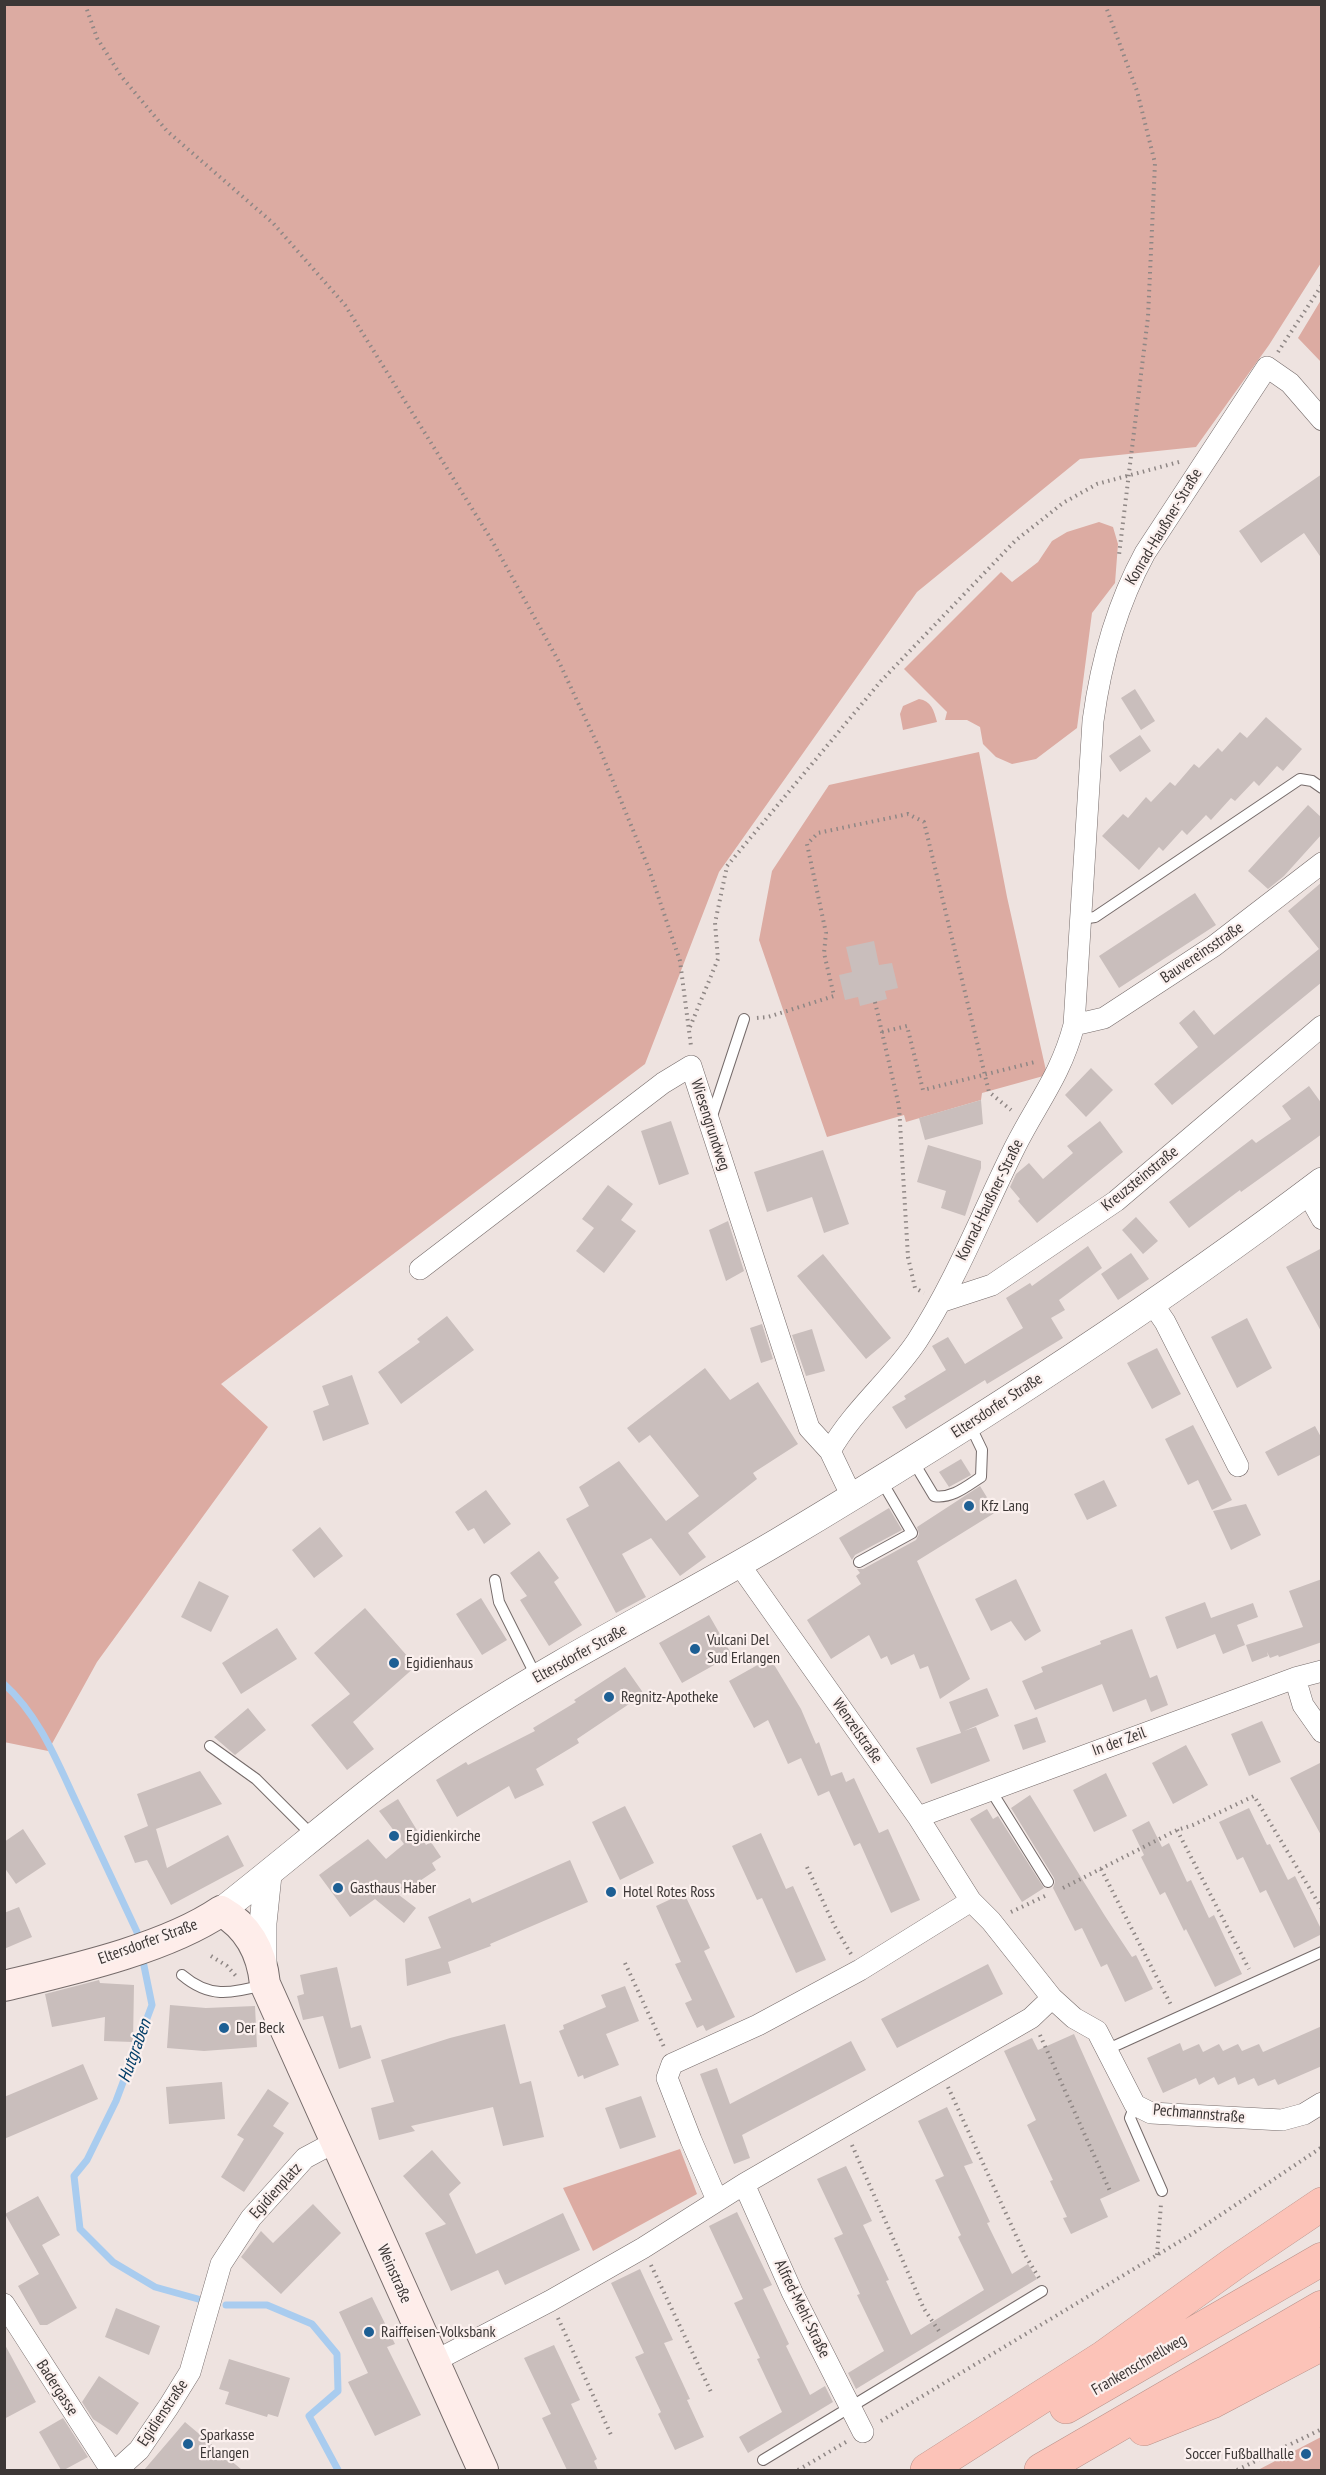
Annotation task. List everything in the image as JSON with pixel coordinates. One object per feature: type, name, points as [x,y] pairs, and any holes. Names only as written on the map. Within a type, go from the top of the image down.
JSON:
[{"type":"highway","points":[[927,2470],[1104,2357],[1236,2262],[1322,2204]]},
{"type":"highway","name":"Frankenschnellweg","points":[[956,2470],[1322,2259]]},
{"type":"highway","points":[[1042,2470],[1322,2307]]},
{"type":"highway","points":[[1042,2470],[1212,2402],[1322,2344]]},
{"type":"main road","name":"Eltersdorfer Straße","points":[[4,1986],[64,1971],[160,1941],[217,1914]]},
{"type":"main road","points":[[217,1914],[240,1960],[258,1979],[335,2142]]},
{"type":"main road","name":"Weinstraße","points":[[335,2142],[483,2470]]},
{"type":"street","points":[[1267,367],[1290,383],[1322,420]]},
{"type":"street","name":"Konrad-Haußner-Straße","points":[[830,1452],[842,1429],[915,1343],[940,1302],[1017,1143],[1067,1053],[1074,1024],[1095,710],[1099,679],[1116,615],[1128,585],[1145,553],[1267,367]]},
{"type":"street","name":"Bauvereinsstraße","points":[[1074,1024],[1104,1018],[1134,999],[1214,946],[1322,863]]},
{"type":"street","name":"Kreuzsteinstraße","points":[[940,1302],[992,1286],[1116,1201],[1322,1026]]},
{"type":"street","name":"Wiesengrundweg","points":[[420,1269],[663,1083],[691,1066],[809,1428],[830,1452],[852,1497]]},
{"type":"street","name":"Eltersdorfer Straße","points":[[217,1914],[427,1748],[537,1678],[739,1564],[970,1425],[1152,1303],[1314,1186],[1322,1219]]},
{"type":"street","points":[[1152,1303],[1165,1322],[1238,1466]]},
{"type":"street","name":"Wenzelstraße","points":[[739,1564],[918,1817],[971,1901],[991,1921],[1052,1998],[1074,2018],[1096,2031],[1108,2049]]},
{"type":"street","name":"In der Zeil","points":[[918,1817],[1295,1678],[1322,1671]]},
{"type":"street","points":[[1295,1678],[1303,1705],[1322,1732]]},
{"type":"street","points":[[258,1979],[268,1875]]},
{"type":"street","points":[[717,2200],[667,2078],[672,2064],[758,2025],[860,1970],[971,1901]]},
{"type":"street","points":[[433,2362],[550,2301],[643,2248],[717,2200],[1031,2018],[1052,1998]]},
{"type":"street","name":"Pechmannstraße","points":[[1108,2049],[1135,2105],[1151,2113],[1282,2120],[1304,2115],[1322,2103]]},
{"type":"street","name":"Egidienplatz","points":[[197,2347],[221,2264],[251,2218],[305,2158],[335,2142]]},
{"type":"street","name":"Alfred-Mehl-Straße","points":[[744,2184],[792,2292],[863,2432]]},
{"type":"street","name":"Badergasse","points":[[4,2304],[111,2470]]},
{"type":"street","name":"Egidienstraße","points":[[117,2470],[139,2450],[170,2406],[190,2372],[197,2347]]},
{"type":"lane","points":[[1081,919],[1095,917],[1300,779],[1312,781],[1322,788]]},
{"type":"lane","points":[[710,1122],[744,1019]]},
{"type":"lane","points":[[913,1461],[934,1496],[944,1497],[981,1477],[982,1450],[970,1425]]},
{"type":"lane","points":[[859,1562],[912,1533],[881,1480]]},
{"type":"lane","points":[[495,1580],[499,1602],[537,1678]]},
{"type":"lane","points":[[210,1746],[256,1779],[314,1837]]},
{"type":"lane","points":[[990,1789],[1048,1882]]},
{"type":"lane","points":[[1108,2049],[1322,1952]]},
{"type":"lane","points":[[182,1975],[195,1986],[215,1992],[234,1993],[258,1979]]},
{"type":"lane","points":[[1135,2105],[1130,2118],[1162,2191]]},
{"type":"lane","points":[[764,2460],[1042,2291]]},
{"type":"path","points":[[86,4],[97,38],[121,76],[160,122],[273,223],[345,305],[491,539],[559,662],[601,752],[649,869],[680,961],[690,1028],[691,1066]]},
{"type":"path","points":[[1105,4],[1137,91],[1155,163],[1148,317],[1131,474],[1118,561]]},
{"type":"path","points":[[1267,367],[1322,285]]},
{"type":"path","points":[[690,1028],[718,959],[715,923],[727,866],[881,681],[1015,541],[1063,504],[1097,484],[1208,455]]},
{"type":"path","points":[[744,1019],[768,1017],[834,996],[824,953],[826,933],[807,844],[818,833],[908,814],[924,822],[989,1092],[1028,1125]]},
{"type":"path","points":[[875,1002],[899,1106],[908,1257],[915,1288],[940,1302]]},
{"type":"path","points":[[882,1032],[907,1026],[923,1090],[1035,1062]]},
{"type":"path","points":[[991,1921],[1177,1830],[1254,1797],[1322,1909]]},
{"type":"path","points":[[1177,1830],[1256,1983]]},
{"type":"path","points":[[807,1867],[834,1925],[860,1970]]},
{"type":"path","points":[[1101,1869],[1178,2019]]},
{"type":"path","points":[[211,1956],[227,1966],[258,1979]]},
{"type":"path","points":[[625,1963],[672,2064]]},
{"type":"path","points":[[1031,2018],[1110,2191]]},
{"type":"path","points":[[940,2070],[1025,2255],[1040,2281],[1042,2291]]},
{"type":"path","points":[[844,2126],[924,2309],[949,2347]]},
{"type":"path","points":[[798,2470],[1192,2234],[1322,2147]]},
{"type":"path","points":[[1157,2255],[1162,2191]]},
{"type":"path","points":[[643,2248],[711,2392]]},
{"type":"path","points":[[550,2301],[612,2437]]},
{"type":"path","points":[[1237,2470],[1322,2429]]},
{"type":"shaded area","points":[[5,4],[1322,5],[1321,263],[1269,345],[1196,447],[1080,459],[917,592],[719,872],[645,1064],[221,1384],[268,1427],[97,1662],[48,1751],[4,1742]]},
{"type":"shaded area","points":[[1321,300],[1321,362],[1298,338]]},
{"type":"shaded area","points":[[1099,522],[1113,527],[1118,544],[1115,583],[1092,613],[1077,728],[1036,759],[1012,764],[996,757],[983,744],[980,727],[967,720],[945,720],[947,712],[904,669],[1001,572],[1012,582],[1038,562],[1052,541],[1067,532]]},
{"type":"shaded area","points":[[919,699],[931,707],[937,722],[903,730],[900,714],[903,706]]},
{"type":"shaded area","points":[[979,752],[1007,897],[1047,1075],[982,1093],[981,1100],[906,1122],[904,1115],[827,1137],[759,940],[772,871],[829,785]]},
{"type":"shaded area","points":[[680,2149],[697,2194],[593,2251],[563,2188]]},
{"type":"shaded area","name":"Soccer Fußballhalle","points":[[1321,2437],[1321,2470],[1258,2470]]},
{"type":"building","points":[[1322,474],[1322,559],[1304,533],[1261,563],[1239,531]]},
{"type":"building","points":[[1135,689],[1155,721],[1141,730],[1121,698]]},
{"type":"building","points":[[1266,717],[1302,749],[1283,771],[1277,766],[1259,786],[1254,781],[1235,801],[1231,798],[1211,820],[1206,815],[1187,835],[1182,830],[1163,851],[1159,847],[1139,870],[1102,836],[1123,814],[1128,818],[1146,797],[1151,802],[1170,782],[1175,786],[1194,764],[1199,768],[1218,748],[1222,752],[1240,732],[1247,738]]},
{"type":"building","points":[[1140,735],[1151,751],[1120,772],[1109,756]]},
{"type":"building","points":[[1308,805],[1322,818],[1322,834],[1284,876],[1268,889],[1248,871]]},
{"type":"building","points":[[1322,882],[1322,982],[1172,1105],[1154,1084],[1198,1047],[1179,1023],[1194,1010],[1214,1035],[1319,949],[1288,911]]},
{"type":"building","points":[[1195,893],[1216,925],[1119,988],[1099,956]]},
{"type":"building","points":[[874,941],[879,965],[892,963],[898,988],[885,991],[887,999],[860,1006],[858,997],[845,1000],[839,975],[852,972],[846,947]]},
{"type":"building","points":[[1091,1068],[1113,1090],[1086,1117],[1065,1095]]},
{"type":"building","points":[[1309,1086],[1322,1104],[1322,1134],[1189,1228],[1169,1202],[1252,1139],[1256,1143],[1291,1119],[1282,1106]]},
{"type":"building","points":[[981,1100],[983,1124],[925,1140],[919,1118]]},
{"type":"building","points":[[671,1121],[689,1174],[659,1185],[641,1131]]},
{"type":"building","points":[[1100,1121],[1123,1152],[1037,1223],[1018,1201],[1020,1199],[1010,1187],[1016,1174],[1029,1163],[1043,1179],[1073,1153],[1067,1146]]},
{"type":"building","points":[[928,1145],[981,1161],[981,1168],[965,1216],[941,1208],[946,1191],[917,1182]]},
{"type":"building","points":[[823,1150],[849,1224],[824,1233],[812,1197],[767,1212],[754,1172]]},
{"type":"building","points":[[608,1185],[633,1204],[621,1220],[636,1231],[604,1273],[576,1251],[594,1228],[582,1219]]},
{"type":"building","points":[[1136,1217],[1158,1241],[1143,1254],[1122,1230]]},
{"type":"building","points":[[728,1221],[744,1271],[726,1281],[709,1230]]},
{"type":"building","points":[[1088,1246],[1102,1268],[1059,1300],[1065,1310],[1051,1318],[1063,1338],[987,1384],[985,1380],[906,1429],[892,1407],[906,1399],[904,1396],[946,1370],[932,1346],[948,1337],[965,1364],[1023,1328],[1006,1298],[1030,1283],[1032,1286]]},
{"type":"building","points":[[1322,1248],[1322,1333],[1286,1267]]},
{"type":"building","points":[[1131,1253],[1149,1279],[1118,1300],[1101,1274]]},
{"type":"building","points":[[823,1254],[891,1338],[866,1359],[797,1276]]},
{"type":"building","points":[[447,1316],[474,1350],[401,1404],[378,1372],[420,1342],[417,1339]]},
{"type":"building","points":[[1247,1318],[1272,1368],[1237,1388],[1211,1337]]},
{"type":"building","points":[[762,1324],[773,1359],[761,1363],[750,1328]]},
{"type":"building","points":[[812,1329],[825,1371],[806,1376],[792,1335]]},
{"type":"building","points":[[1157,1348],[1181,1394],[1152,1409],[1127,1363]]},
{"type":"building","points":[[705,1368],[730,1400],[758,1382],[798,1444],[753,1473],[757,1479],[688,1533],[706,1557],[680,1576],[651,1538],[622,1554],[646,1597],[616,1613],[566,1519],[589,1506],[579,1487],[619,1461],[666,1521],[699,1496],[650,1435],[639,1443],[627,1428]]},
{"type":"building","points":[[352,1375],[369,1424],[323,1441],[313,1411],[329,1405],[322,1386]]},
{"type":"building","points":[[1193,1425],[1232,1500],[1212,1510],[1198,1480],[1188,1485],[1165,1439]]},
{"type":"building","points":[[1315,1426],[1322,1439],[1322,1454],[1278,1476],[1265,1452]]},
{"type":"building","points":[[961,1459],[971,1475],[949,1487],[939,1472]]},
{"type":"building","points":[[1104,1480],[1117,1506],[1087,1520],[1074,1494]]},
{"type":"building","points":[[980,1486],[996,1512],[917,1561],[970,1679],[940,1699],[928,1666],[920,1669],[914,1654],[891,1665],[887,1656],[881,1659],[869,1635],[831,1659],[807,1620],[861,1584],[856,1576],[860,1573],[857,1569],[863,1569],[916,1540],[919,1534],[917,1527]]},
{"type":"building","points":[[486,1490],[511,1524],[484,1544],[474,1528],[468,1531],[455,1512]]},
{"type":"building","points":[[1246,1504],[1261,1535],[1231,1550],[1213,1511]]},
{"type":"building","points":[[889,1508],[902,1530],[855,1555],[852,1560],[839,1538]]},
{"type":"building","points":[[320,1527],[343,1556],[314,1578],[292,1550]]},
{"type":"building","points":[[539,1551],[559,1578],[554,1582],[582,1625],[549,1646],[520,1600],[527,1596],[510,1573]]},
{"type":"building","points":[[1016,1579],[1041,1631],[1025,1641],[1011,1621],[991,1631],[975,1599]]},
{"type":"building","points":[[1322,1579],[1322,1642],[1279,1657],[1278,1655],[1270,1658],[1267,1652],[1268,1656],[1252,1662],[1246,1645],[1303,1627],[1289,1591]]},
{"type":"building","points":[[199,1581],[229,1596],[211,1632],[181,1617]]},
{"type":"building","points":[[481,1598],[507,1640],[482,1655],[456,1614]]},
{"type":"building","points":[[1205,1602],[1211,1618],[1253,1603],[1258,1617],[1237,1625],[1245,1645],[1223,1654],[1215,1634],[1177,1649],[1165,1617]]},
{"type":"building","name":"Egidienhaus","points":[[365,1608],[416,1666],[353,1722],[374,1749],[347,1770],[311,1725],[350,1694],[314,1653]]},
{"type":"building","name":"Vulcani Del Sud Erlangen","points":[[709,1615],[732,1655],[682,1683],[659,1643]]},
{"type":"building","points":[[277,1628],[297,1659],[241,1694],[222,1663]]},
{"type":"building","points":[[1132,1629],[1150,1678],[1157,1675],[1168,1705],[1151,1712],[1146,1699],[1113,1712],[1102,1684],[1035,1710],[1022,1681],[1043,1672],[1041,1667],[1101,1644],[1100,1641]]},
{"type":"building","points":[[770,1658],[801,1709],[816,1744],[819,1742],[831,1776],[842,1772],[846,1782],[854,1778],[879,1833],[888,1829],[920,1900],[891,1913],[860,1843],[854,1846],[829,1791],[818,1796],[801,1758],[788,1764],[768,1720],[754,1728],[729,1681]]},
{"type":"building","points":[[625,1667],[644,1694],[577,1739],[579,1743],[536,1769],[544,1785],[515,1799],[509,1786],[457,1817],[436,1780],[466,1762],[468,1765],[535,1731],[533,1728],[576,1702],[574,1700]]},
{"type":"building","points":[[987,1688],[999,1716],[964,1731],[976,1727],[990,1761],[931,1784],[916,1748],[961,1733],[949,1702]]},
{"type":"building","points":[[248,1708],[266,1730],[235,1755],[214,1737]]},
{"type":"building","points":[[1037,1717],[1046,1742],[1023,1750],[1014,1725]]},
{"type":"building","points":[[1262,1721],[1281,1762],[1249,1776],[1231,1734]]},
{"type":"building","points":[[1186,1745],[1208,1785],[1173,1804],[1152,1763]]},
{"type":"building","points":[[1322,1762],[1322,1837],[1290,1778]]},
{"type":"building","points":[[200,1771],[222,1804],[156,1829],[167,1868],[228,1835],[244,1866],[171,1905],[147,1860],[135,1863],[124,1836],[148,1826],[137,1794]]},
{"type":"building","points":[[1106,1773],[1127,1816],[1094,1832],[1073,1790]]},
{"type":"building","points":[[1030,1795],[1132,1957],[1136,1955],[1153,1989],[1125,2002],[1107,1964],[1101,1967],[1082,1928],[1075,1931],[1053,1888],[1054,1878],[1011,1808]]},
{"type":"building","points":[[398,1799],[426,1845],[431,1842],[441,1857],[432,1863],[436,1870],[399,1895],[416,1908],[404,1923],[375,1899],[350,1917],[319,1875],[368,1839],[386,1859],[404,1844],[379,1811]]},
{"type":"building","points":[[625,1806],[654,1863],[620,1880],[592,1822]]},
{"type":"building","points":[[1249,1808],[1288,1880],[1295,1876],[1322,1931],[1322,1934],[1294,1948],[1266,1890],[1260,1893],[1243,1857],[1237,1860],[1219,1822]]},
{"type":"building","points":[[987,1809],[993,1819],[998,1816],[1044,1888],[1022,1902],[970,1819]]},
{"type":"building","points":[[1149,1821],[1162,1847],[1169,1843],[1187,1882],[1191,1880],[1209,1918],[1214,1915],[1242,1974],[1215,1987],[1165,1892],[1160,1895],[1141,1857],[1144,1855],[1132,1830]]},
{"type":"building","points":[[23,1829],[46,1864],[16,1884],[4,1867],[4,1842]]},
{"type":"building","points":[[761,1833],[786,1889],[793,1886],[826,1960],[796,1973],[762,1898],[757,1900],[732,1846]]},
{"type":"building","points":[[570,1860],[588,1902],[490,1944],[491,1946],[448,1962],[451,1973],[407,1986],[405,1959],[441,1948],[428,1917],[470,1898],[472,1903]]},
{"type":"building","points":[[684,1893],[710,1948],[704,1951],[735,2017],[706,2031],[703,2025],[697,2028],[685,2003],[692,2000],[675,1964],[681,1962],[656,1906]]},
{"type":"building","points":[[19,1907],[32,1937],[4,1949],[4,1913]]},
{"type":"building","points":[[988,1964],[1003,1994],[897,2048],[881,2019]]},
{"type":"building","points":[[337,1967],[351,2028],[361,2025],[371,2058],[339,2069],[323,2016],[303,2020],[297,1996],[304,1994],[300,1975]]},
{"type":"building","points":[[99,1980],[100,1983],[134,1985],[133,2042],[104,2041],[105,2017],[52,2027],[45,1994]]},
{"type":"building","points":[[625,1986],[639,2021],[606,2034],[619,2065],[584,2079],[583,2075],[578,2077],[559,2031],[564,2029],[563,2025],[606,2007],[601,1995]]},
{"type":"building","points":[[170,2005],[206,2008],[255,2006],[257,2047],[204,2051],[167,2048]]},
{"type":"building","points":[[505,2024],[520,2084],[531,2081],[544,2137],[503,2146],[493,2107],[411,2126],[415,2131],[379,2140],[371,2108],[394,2102],[381,2060],[450,2038]]},
{"type":"building","points":[[1322,2026],[1322,2066],[1278,2085],[1275,2079],[1258,2086],[1254,2078],[1238,2085],[1235,2077],[1218,2085],[1214,2077],[1199,2085],[1196,2078],[1163,2093],[1147,2058],[1180,2043],[1183,2051],[1199,2044],[1203,2052],[1219,2044],[1223,2051],[1238,2044],[1242,2051],[1259,2044],[1263,2052]]},
{"type":"building","points":[[1074,2034],[1140,2181],[1100,2199],[1108,2217],[1071,2234],[1063,2218],[1067,2217],[1050,2181],[1053,2180],[1027,2125],[1036,2120],[1004,2051],[1032,2038],[1038,2050]]},
{"type":"building","points":[[851,2041],[866,2070],[742,2135],[750,2158],[734,2164],[700,2074],[717,2068],[730,2104]]},
{"type":"building","points":[[83,2064],[98,2099],[4,2139],[4,2097]]},
{"type":"building","points":[[222,2082],[225,2119],[169,2124],[166,2087]]},
{"type":"building","points":[[268,2089],[289,2103],[273,2126],[284,2133],[244,2192],[221,2177],[244,2139],[237,2135]]},
{"type":"building","points":[[641,2096],[656,2137],[620,2149],[605,2108]]},
{"type":"building","points":[[947,2107],[973,2163],[964,2166],[990,2222],[987,2223],[1012,2274],[1028,2264],[1037,2279],[856,2389],[848,2373],[884,2351],[857,2295],[860,2294],[834,2238],[843,2234],[817,2179],[846,2166],[872,2221],[863,2225],[889,2280],[886,2281],[911,2335],[984,2290],[958,2237],[961,2235],[935,2180],[944,2176],[918,2121]]},
{"type":"building","points":[[432,2150],[461,2183],[449,2194],[476,2254],[563,2213],[580,2250],[505,2285],[498,2270],[451,2291],[425,2233],[446,2224],[403,2176]]},
{"type":"building","points":[[38,2196],[60,2235],[42,2245],[77,2308],[47,2325],[40,2325],[18,2286],[39,2274],[5,2214]]},
{"type":"building","points":[[313,2204],[341,2233],[281,2294],[241,2257],[261,2231],[273,2243]]},
{"type":"building","points":[[737,2212],[772,2285],[763,2289],[789,2344],[786,2346],[810,2395],[825,2386],[833,2402],[748,2453],[739,2437],[782,2412],[734,2303],[743,2299],[709,2226]]},
{"type":"building","points":[[640,2269],[673,2340],[664,2343],[690,2399],[687,2400],[704,2437],[675,2450],[658,2414],[661,2412],[635,2357],[644,2353],[611,2283]]},
{"type":"building","points":[[372,2297],[395,2344],[387,2347],[421,2415],[375,2436],[348,2382],[368,2373],[339,2312]]},
{"type":"building","points":[[116,2308],[160,2326],[149,2355],[105,2337]]},
{"type":"building","points":[[4,2343],[36,2402],[4,2419]]},
{"type":"building","points":[[554,2345],[580,2400],[571,2404],[597,2459],[594,2461],[598,2470],[567,2470],[542,2418],[551,2414],[524,2358]]},
{"type":"building","points":[[229,2359],[290,2378],[278,2417],[268,2414],[267,2417],[225,2404],[229,2392],[219,2389]]},
{"type":"building","points":[[99,2376],[139,2403],[117,2435],[93,2419],[82,2402]]},
{"type":"building","points":[[63,2418],[88,2457],[61,2470],[39,2432]]},
{"type":"building","name":"Sparkasse Erlangen","points":[[185,2422],[242,2470],[144,2470]]},
{"type":"waterway","name":"Hutgraben","points":[[4,1684],[28,1711],[47,1741],[137,1932],[139,1942]]},
{"type":"waterway","name":"Hutgraben","points":[[142,1956],[152,2005],[116,2101],[87,2160],[74,2176],[80,2229],[113,2262],[155,2287],[198,2299]]},
{"type":"waterway","name":"Hutgraben","points":[[226,2305],[267,2305],[312,2324],[337,2354],[338,2391],[309,2416],[338,2470]]},
{"type":"place","name":"Kfz Lang","points":[[969,1506]]},
{"type":"place","name":"Vulcani Del Sud Erlangen","points":[[695,1649]]},
{"type":"place","name":"Egidienhaus","points":[[394,1663]]},
{"type":"place","name":"Regnitz-Apotheke","points":[[609,1697]]},
{"type":"place","name":"Egidienkirche","points":[[394,1836]]},
{"type":"place","name":"Gasthaus Haber","points":[[338,1888]]},
{"type":"place","name":"Hotel Rotes Ross","points":[[611,1892]]},
{"type":"place","name":"Der Beck","points":[[224,2028]]},
{"type":"place","name":"Raiffeisen-Volksbank","points":[[369,2332]]},
{"type":"place","name":"Sparkasse Erlangen","points":[[188,2444]]},
{"type":"place","name":"Soccer Fußballhalle","points":[[1306,2454]]}]
